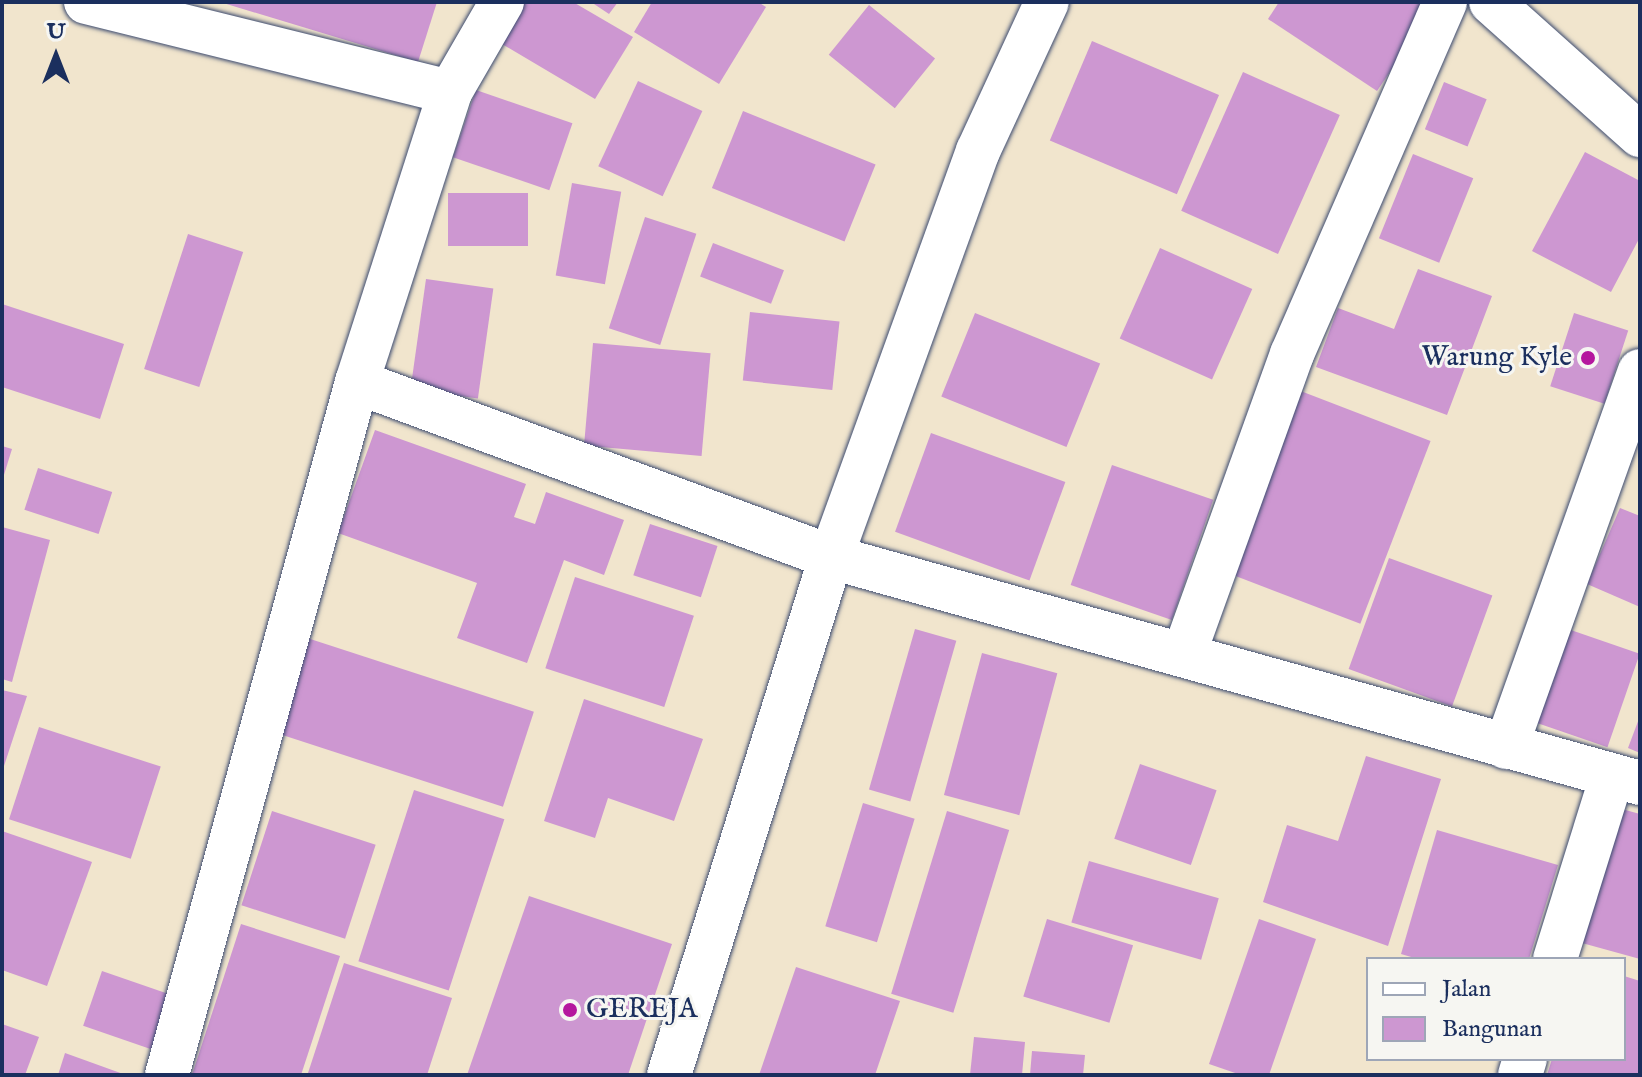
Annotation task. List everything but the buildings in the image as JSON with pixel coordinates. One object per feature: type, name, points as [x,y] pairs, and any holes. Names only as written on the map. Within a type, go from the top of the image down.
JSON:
[{"type":"street","points":[[86,2],[450,92]]},
{"type":"street","points":[[167,1075],[357,382],[450,92],[502,2]]},
{"type":"street","points":[[669,1075],[831,557],[978,151],[1047,2]]},
{"type":"street","points":[[1184,654],[1292,354],[1445,2]]},
{"type":"street","points":[[1491,2],[1640,135]]},
{"type":"street","points":[[1506,747],[1640,371]]},
{"type":"street","points":[[357,382],[831,557],[1626,780],[1556,957]]},
{"type":"place","name":"Warung Kyle","points":[[1588,358]]},
{"type":"place","name":"GEREJA","points":[[570,1010]]}]
